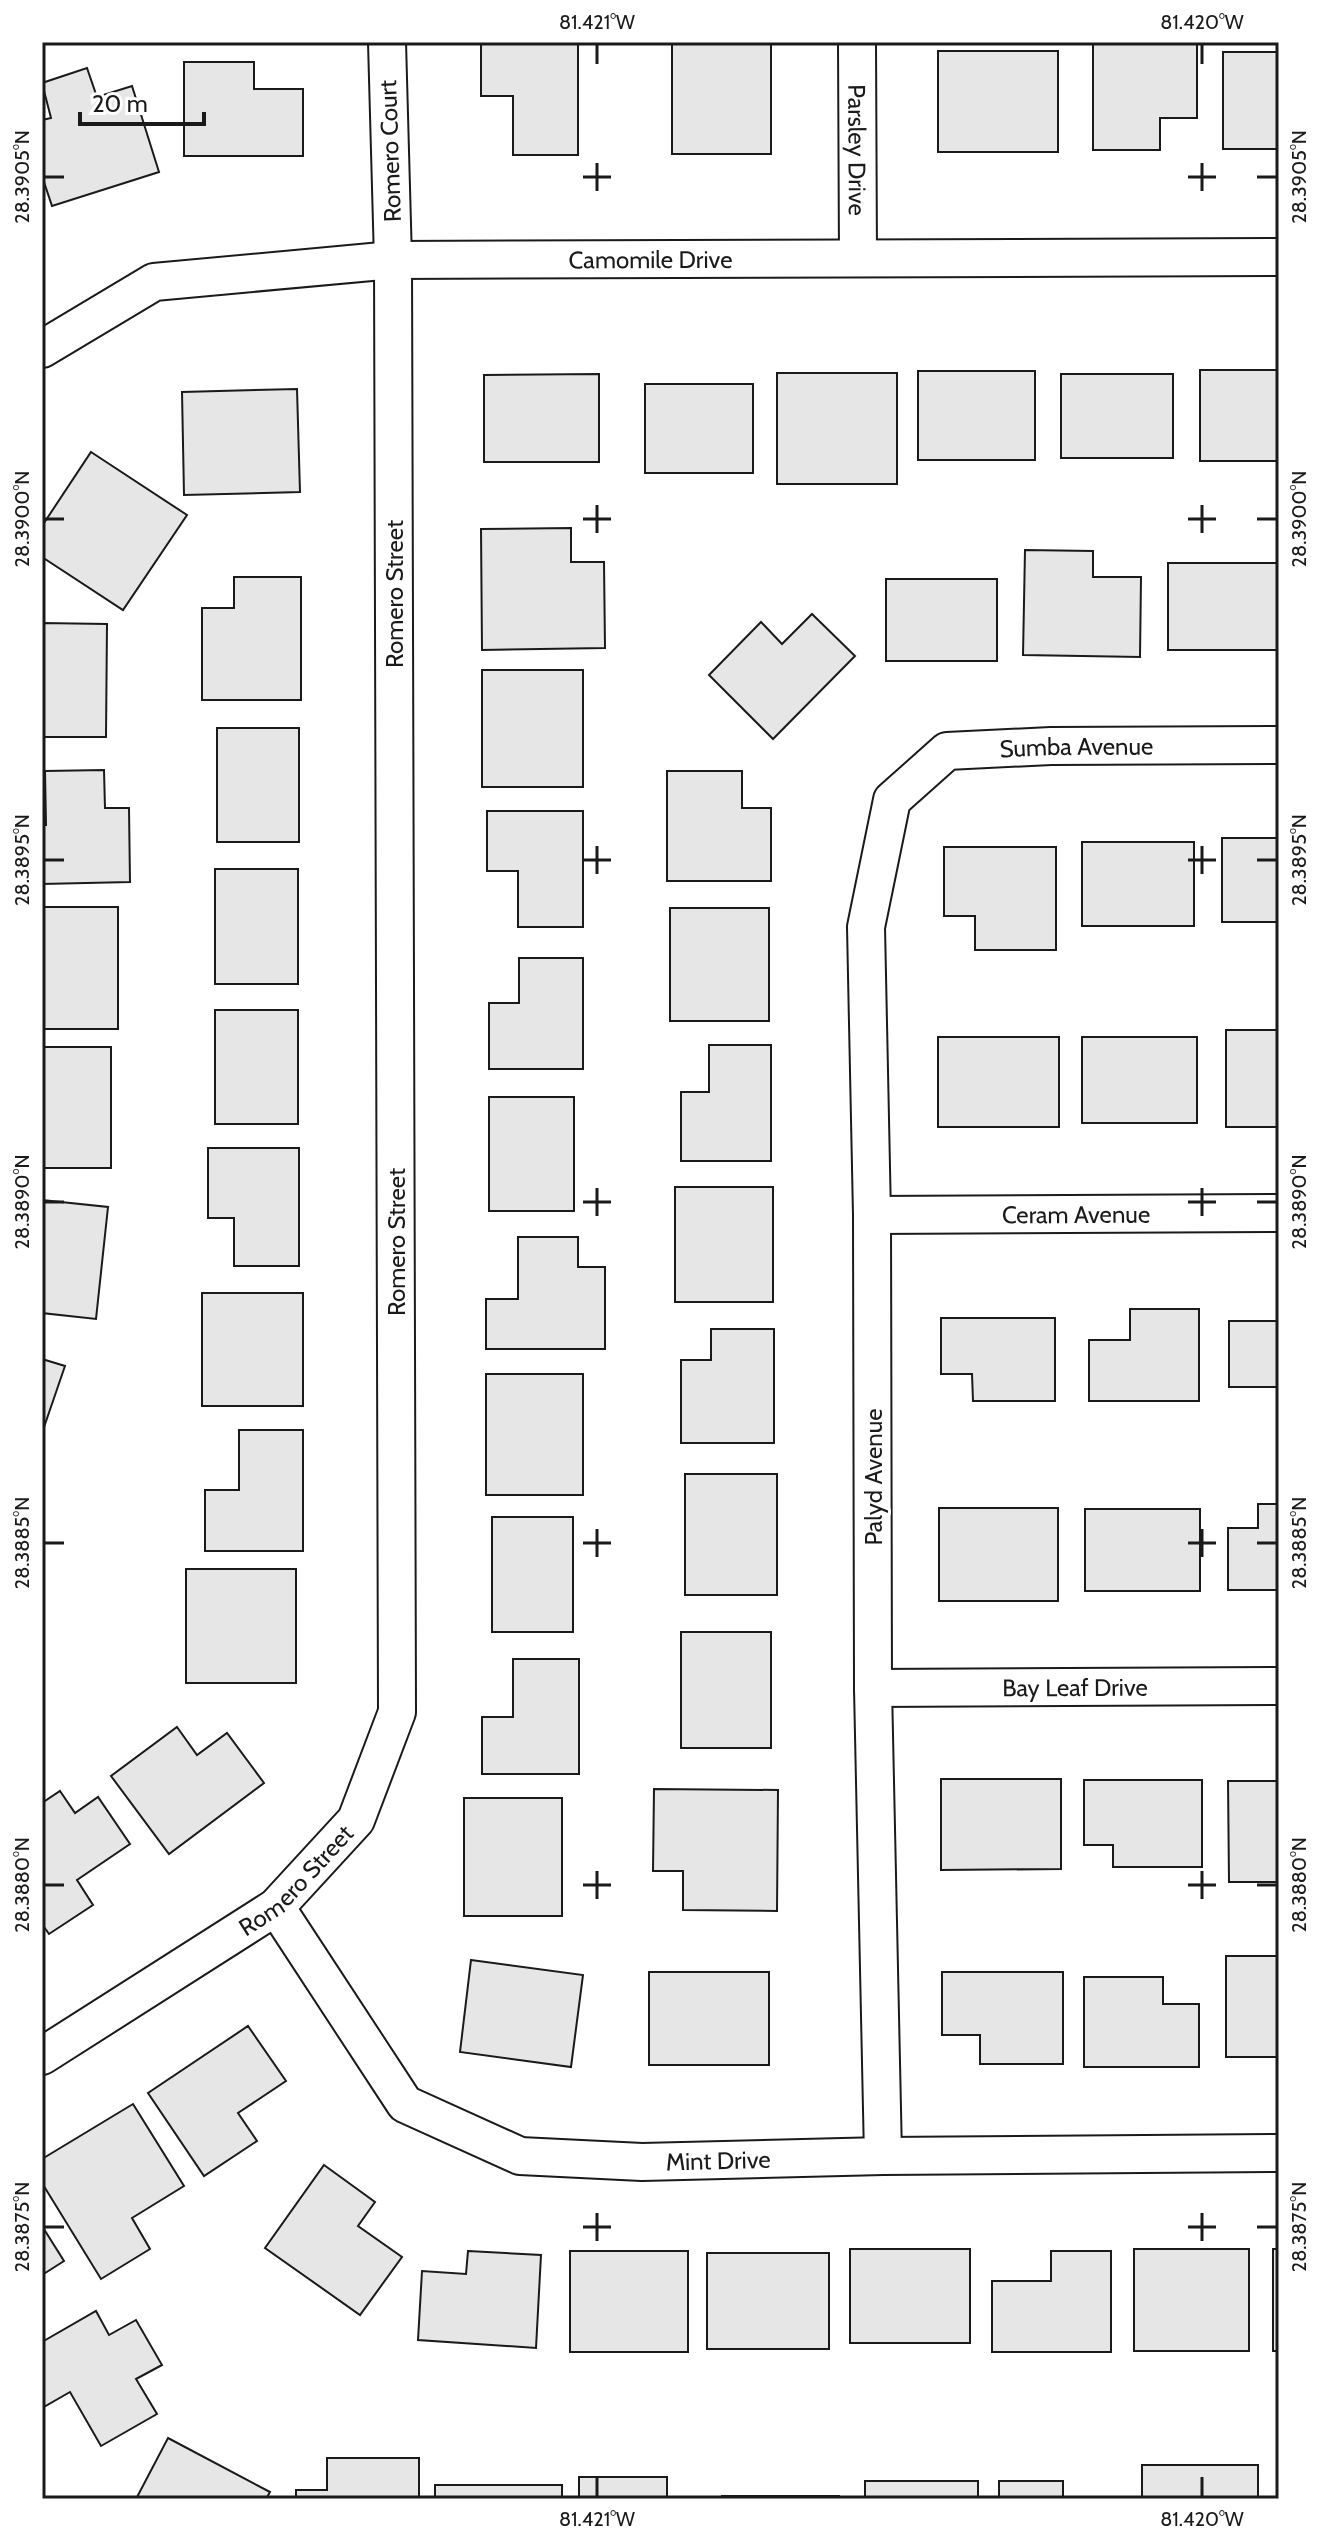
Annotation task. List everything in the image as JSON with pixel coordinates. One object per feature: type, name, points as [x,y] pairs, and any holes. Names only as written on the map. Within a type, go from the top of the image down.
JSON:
[{"type":"street","name":"Romero Court","points":[[387,42],[393,260]]},
{"type":"street","name":"Parsley Drive","points":[[857,42],[858,258]]},
{"type":"street","name":"Camomile Drive","points":[[42,349],[154,282],[393,260],[1279,257]]},
{"type":"street","name":"Romero Street","points":[[42,2056],[276,1907],[356,1820],[397,1712],[393,260]]},
{"type":"street","name":"Sumba Avenue","points":[[892,800],[947,751],[1051,746],[1279,745]]},
{"type":"street","name":"Palyd Avenue","points":[[883,2156],[873,1688],[872,1215],[866,927],[892,800]]},
{"type":"street","name":"Ceram Avenue","points":[[872,1215],[1279,1213]]},
{"type":"street","name":"Bay Leaf Drive","points":[[873,1688],[1279,1686]]},
{"type":"street","name":"Mint Drive","points":[[276,1907],[405,2104],[520,2156],[642,2162],[883,2156],[1279,2153]]},
{"type":"building","points":[[481,42],[578,42],[578,155],[513,155],[513,96],[481,96]]},
{"type":"building","points":[[672,42],[771,42],[771,154],[672,154]]},
{"type":"building","points":[[1093,42],[1197,42],[1197,118],[1160,118],[1160,150],[1093,150]]},
{"type":"building","points":[[938,51],[1058,51],[1058,152],[938,152]]},
{"type":"building","points":[[1223,52],[1279,52],[1279,149],[1223,149]]},
{"type":"building","points":[[184,62],[254,62],[254,89],[303,89],[303,156],[184,156]]},
{"type":"building","points":[[87,68],[97,97],[132,86],[159,172],[52,206],[42,176],[42,120],[51,118],[42,83]]},
{"type":"building","points":[[1200,370],[1279,370],[1279,461],[1200,461]]},
{"type":"building","points":[[918,371],[1035,371],[1035,460],[918,460]]},
{"type":"building","points":[[777,373],[897,373],[897,484],[777,484]]},
{"type":"building","points":[[599,374],[599,462],[484,462],[484,375]]},
{"type":"building","points":[[1061,374],[1173,374],[1173,458],[1061,458]]},
{"type":"building","points":[[645,384],[753,384],[753,473],[645,473]]},
{"type":"building","points":[[297,389],[300,492],[184,495],[182,392]]},
{"type":"building","points":[[91,452],[187,515],[123,610],[42,557],[42,526]]},
{"type":"building","points":[[571,528],[571,562],[604,562],[605,648],[482,650],[481,529]]},
{"type":"building","points":[[1025,550],[1093,551],[1093,577],[1141,577],[1140,657],[1023,655]]},
{"type":"building","points":[[1168,563],[1279,563],[1279,650],[1168,650]]},
{"type":"building","points":[[234,577],[301,577],[301,700],[202,700],[202,608],[234,608]]},
{"type":"building","points":[[886,579],[997,579],[997,661],[886,661]]},
{"type":"building","points":[[812,614],[855,656],[773,739],[709,675],[761,622],[782,644]]},
{"type":"building","points":[[42,623],[107,624],[106,737],[42,737]]},
{"type":"building","points":[[482,670],[583,670],[583,787],[482,787]]},
{"type":"building","points":[[217,728],[299,728],[299,842],[217,842]]},
{"type":"building","points":[[104,770],[105,808],[129,808],[130,882],[42,884],[42,825],[46,825],[45,771]]},
{"type":"building","points":[[667,771],[742,771],[742,808],[771,808],[771,881],[667,881]]},
{"type":"building","points":[[487,811],[583,811],[583,927],[518,927],[518,871],[487,871]]},
{"type":"building","points":[[1222,838],[1279,838],[1279,922],[1222,922]]},
{"type":"building","points":[[1082,842],[1194,842],[1194,926],[1082,926]]},
{"type":"building","points":[[944,847],[1056,847],[1056,950],[975,950],[975,916],[944,916]]},
{"type":"building","points":[[215,869],[298,869],[298,984],[215,984]]},
{"type":"building","points":[[42,907],[118,907],[118,1029],[42,1029]]},
{"type":"building","points":[[670,908],[769,908],[769,1021],[670,1021]]},
{"type":"building","points":[[519,958],[583,958],[583,1069],[489,1069],[489,1003],[519,1003]]},
{"type":"building","points":[[215,1010],[298,1010],[298,1124],[215,1124]]},
{"type":"building","points":[[1226,1030],[1279,1030],[1279,1127],[1226,1127]]},
{"type":"building","points":[[938,1037],[1059,1037],[1059,1127],[938,1127]]},
{"type":"building","points":[[1082,1037],[1197,1037],[1197,1123],[1082,1123]]},
{"type":"building","points":[[709,1045],[771,1045],[771,1161],[681,1161],[681,1092],[709,1092]]},
{"type":"building","points":[[42,1047],[111,1047],[111,1168],[42,1168]]},
{"type":"building","points":[[489,1097],[574,1097],[574,1211],[489,1211]]},
{"type":"building","points":[[208,1148],[299,1148],[299,1266],[234,1266],[234,1218],[208,1218]]},
{"type":"building","points":[[675,1187],[773,1187],[773,1302],[675,1302]]},
{"type":"building","points":[[42,1200],[108,1207],[96,1319],[42,1313]]},
{"type":"building","points":[[518,1237],[578,1237],[578,1267],[605,1267],[605,1349],[486,1349],[486,1299],[518,1299]]},
{"type":"building","points":[[202,1293],[303,1293],[303,1406],[202,1406]]},
{"type":"building","points":[[1130,1309],[1199,1309],[1199,1401],[1089,1401],[1089,1340],[1130,1340]]},
{"type":"building","points":[[941,1318],[1055,1318],[1055,1401],[973,1401],[972,1374],[941,1374]]},
{"type":"building","points":[[1229,1321],[1279,1321],[1279,1387],[1229,1387]]},
{"type":"building","points":[[711,1329],[774,1329],[774,1443],[681,1443],[681,1360],[711,1360]]},
{"type":"building","points":[[42,1359],[65,1366],[42,1433]]},
{"type":"building","points":[[486,1374],[583,1374],[583,1495],[486,1495]]},
{"type":"building","points":[[239,1430],[303,1430],[303,1551],[205,1551],[205,1490],[239,1490]]},
{"type":"building","points":[[685,1474],[777,1474],[777,1595],[685,1595]]},
{"type":"building","points":[[1258,1504],[1279,1504],[1279,1590],[1228,1590],[1228,1528],[1258,1528]]},
{"type":"building","points":[[939,1508],[1058,1508],[1058,1601],[939,1601]]},
{"type":"building","points":[[1085,1509],[1200,1509],[1200,1591],[1085,1591]]},
{"type":"building","points":[[492,1517],[573,1517],[573,1632],[492,1632]]},
{"type":"building","points":[[186,1569],[296,1569],[296,1683],[186,1683]]},
{"type":"building","points":[[681,1632],[771,1632],[771,1748],[681,1748]]},
{"type":"building","points":[[513,1659],[579,1659],[579,1774],[482,1774],[482,1717],[513,1717]]},
{"type":"building","points":[[177,1727],[197,1755],[227,1733],[264,1783],[169,1854],[111,1776]]},
{"type":"building","points":[[941,1779],[1061,1779],[1061,1869],[941,1870]]},
{"type":"building","points":[[1084,1780],[1202,1780],[1202,1867],[1113,1867],[1113,1845],[1084,1845]]},
{"type":"building","points":[[1228,1781],[1279,1781],[1279,1882],[1229,1882]]},
{"type":"building","points":[[654,1789],[778,1790],[777,1911],[683,1910],[683,1871],[653,1871]]},
{"type":"building","points":[[60,1791],[75,1813],[98,1797],[130,1844],[77,1880],[93,1905],[49,1934],[42,1924],[42,1803]]},
{"type":"building","points":[[464,1798],[562,1798],[562,1916],[464,1916]]},
{"type":"building","points":[[1226,1956],[1279,1956],[1279,2057],[1226,2057]]},
{"type":"building","points":[[471,1960],[583,1975],[571,2067],[460,2052]]},
{"type":"building","points":[[649,1972],[769,1972],[769,2065],[649,2065]]},
{"type":"building","points":[[942,1972],[1063,1972],[1063,2064],[980,2064],[980,2035],[942,2035]]},
{"type":"building","points":[[1084,1977],[1163,1977],[1163,2004],[1199,2004],[1199,2067],[1084,2067]]},
{"type":"building","points":[[248,2026],[286,2081],[238,2113],[257,2141],[204,2176],[148,2093]]},
{"type":"building","points":[[133,2104],[184,2186],[132,2218],[150,2249],[101,2279],[42,2183],[42,2159]]},
{"type":"building","points":[[324,2165],[375,2202],[358,2226],[402,2257],[360,2315],[265,2248]]},
{"type":"building","points":[[42,2226],[64,2261],[42,2275]]},
{"type":"building","points":[[850,2249],[970,2249],[970,2343],[850,2343]]},
{"type":"building","points":[[1134,2249],[1249,2249],[1249,2351],[1134,2351]]},
{"type":"building","points":[[1273,2249],[1279,2249],[1279,2351],[1273,2351]]},
{"type":"building","points":[[468,2251],[541,2255],[536,2348],[418,2340],[422,2271],[466,2274]]},
{"type":"building","points":[[570,2251],[688,2251],[688,2352],[570,2352]]},
{"type":"building","points":[[1051,2251],[1111,2251],[1111,2352],[992,2352],[992,2281],[1051,2281]]},
{"type":"building","points":[[707,2253],[829,2253],[829,2349],[707,2349]]},
{"type":"building","points":[[96,2311],[109,2335],[136,2320],[162,2365],[136,2379],[157,2414],[101,2446],[70,2392],[42,2408],[42,2342]]},
{"type":"building","points":[[168,2438],[270,2492],[266,2499],[136,2499]]},
{"type":"building","points":[[327,2458],[419,2458],[419,2499],[296,2499],[296,2490],[327,2490]]},
{"type":"building","points":[[1142,2465],[1258,2465],[1258,2499],[1142,2499]]},
{"type":"building","points":[[579,2477],[667,2477],[667,2499],[579,2499]]},
{"type":"building","points":[[865,2481],[978,2481],[978,2499],[865,2499]]},
{"type":"building","points":[[999,2481],[1063,2481],[1063,2499],[999,2499]]},
{"type":"building","points":[[435,2485],[562,2485],[562,2499],[435,2499]]},
{"type":"building","points":[[722,2496],[839,2496],[839,2499],[722,2499]]}]
